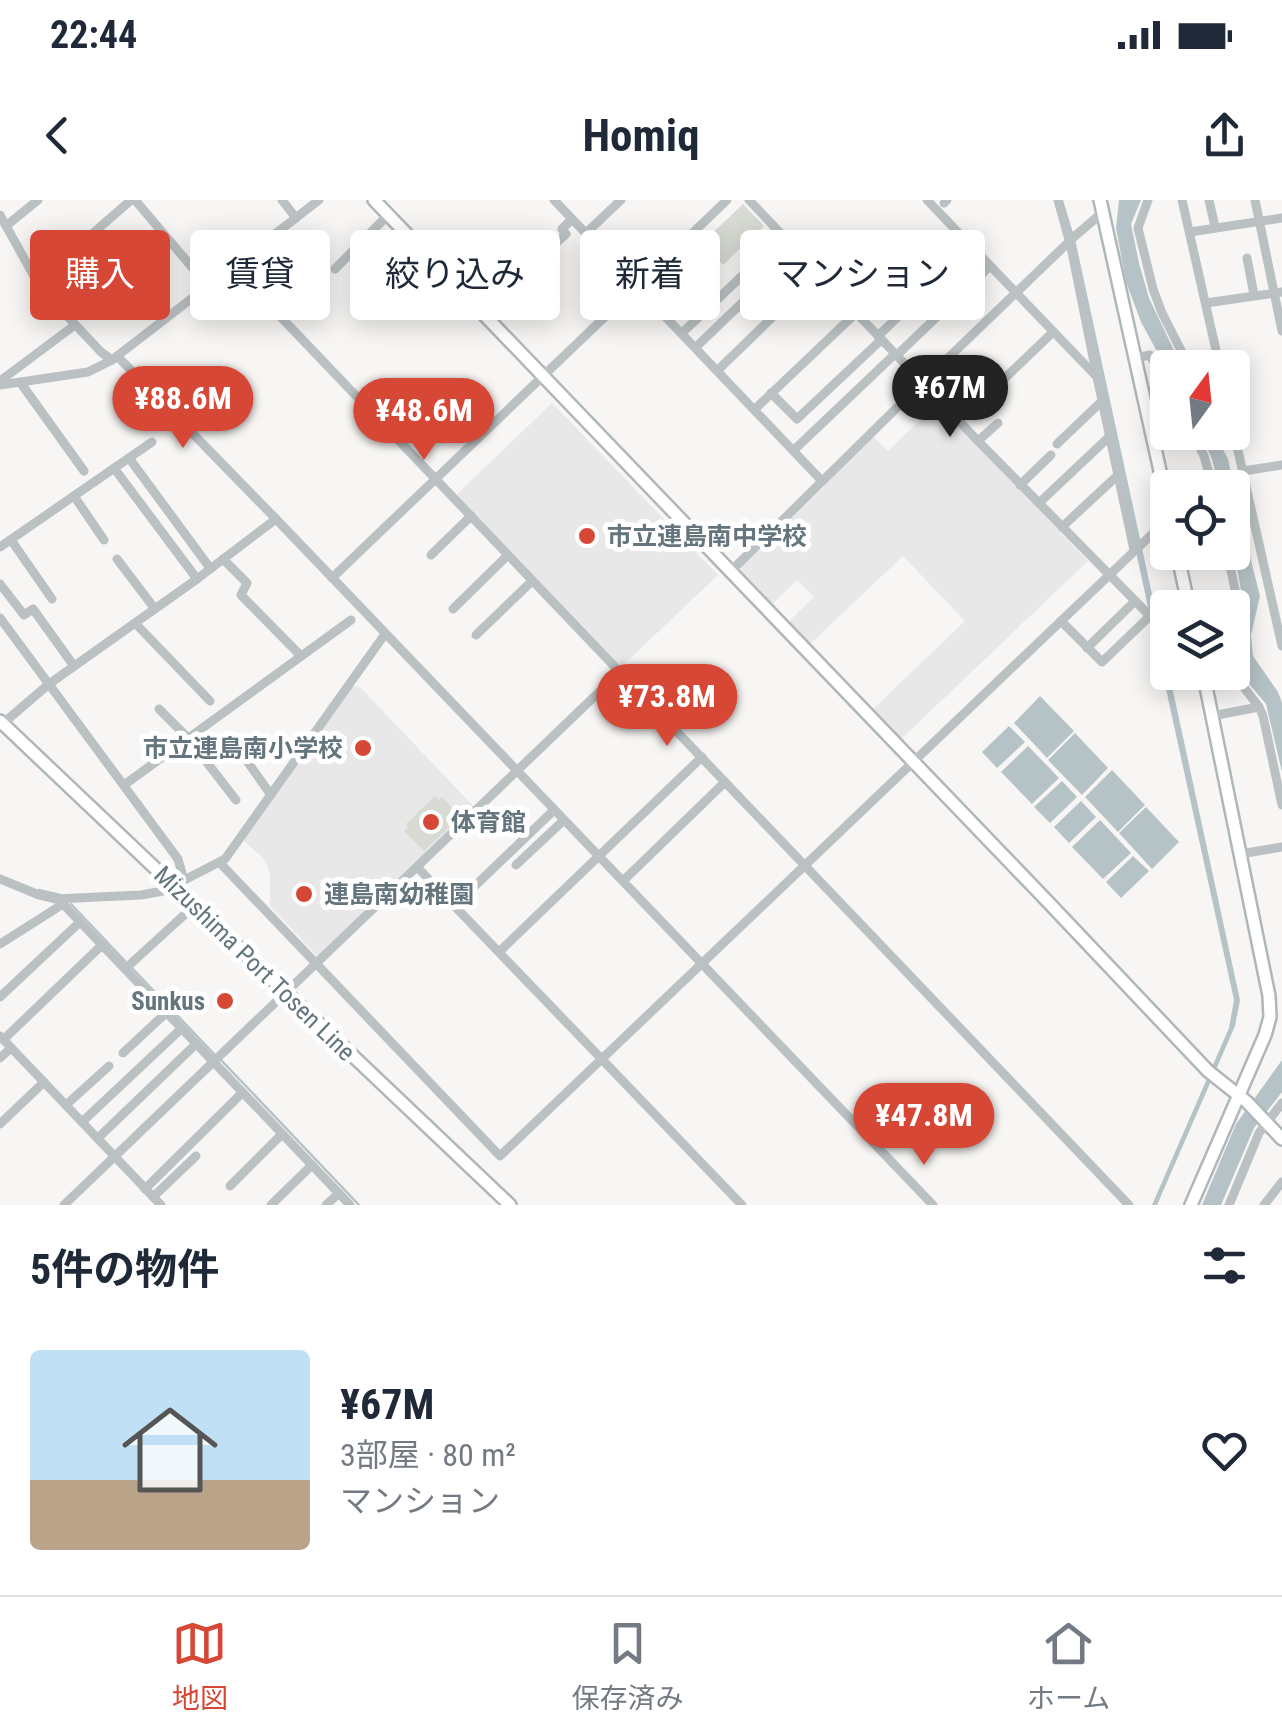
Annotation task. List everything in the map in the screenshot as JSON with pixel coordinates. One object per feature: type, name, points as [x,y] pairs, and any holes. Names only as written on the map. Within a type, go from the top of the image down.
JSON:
[{"type":"street","points":[[6,226],[38,200]]},
{"type":"street","points":[[98,230],[134,200],[190,265]]},
{"type":"street","points":[[281,230],[318,200]]},
{"type":"street","points":[[374,200],[402,230]]},
{"type":"street","points":[[554,200],[583,230]]},
{"type":"street","points":[[589,230],[621,200]]},
{"type":"street","points":[[696,230],[727,200]]},
{"type":"street","points":[[749,200],[778,230]]},
{"type":"street","points":[[927,200],[956,230]]},
{"type":"street","points":[[1058,200],[1071,240],[1118,475],[1138,547]]},
{"type":"street","points":[[1148,200],[1138,228],[1152,289],[1181,350]]},
{"type":"street","points":[[1182,200],[1216,350]]},
{"type":"street","points":[[1209,200],[1215,227]]},
{"type":"street","points":[[1255,200],[1278,293],[1282,331]]},
{"type":"street","points":[[286,201],[296,218]]},
{"type":"street","points":[[730,572],[1071,240],[1101,206]]},
{"type":"street","points":[[1101,206],[1160,470]]},
{"type":"street","points":[[0,215],[40,287],[75,325],[101,352],[114,358],[276,519],[932,1205]]},
{"type":"street","points":[[335,268],[388,215]]},
{"type":"street","points":[[1190,232],[1282,218]]},
{"type":"street","points":[[560,240],[566,234],[562,229],[572,219]]},
{"type":"street","points":[[1248,258],[1254,295]]},
{"type":"street","points":[[985,261],[1097,377]]},
{"type":"street","points":[[794,450],[990,266]]},
{"type":"street","points":[[682,333],[740,278]]},
{"type":"street","points":[[1206,302],[1278,293]]},
{"type":"street","points":[[0,383],[88,372],[114,358],[190,300]]},
{"type":"street","points":[[696,347],[740,305]]},
{"type":"street","points":[[284,320],[1129,1205]]},
{"type":"street","points":[[489,320],[1211,1074],[1282,1139]]},
{"type":"street","points":[[332,578],[603,320]]},
{"type":"street","points":[[670,320],[822,481]]},
{"type":"street","points":[[718,370],[770,320]]},
{"type":"street","points":[[755,408],[849,320]]},
{"type":"street","points":[[863,320],[1150,616],[1102,662],[1061,621]]},
{"type":"street","points":[[771,393],[796,419],[898,320]]},
{"type":"street","points":[[0,383],[75,325]]},
{"type":"street","points":[[1004,378],[1053,332]]},
{"type":"street","points":[[1135,358],[1150,354]]},
{"type":"street","points":[[20,382],[84,471]]},
{"type":"street","points":[[1057,444],[1102,401]]},
{"type":"street","points":[[978,441],[998,422]]},
{"type":"street","points":[[1039,503],[1110,436]]},
{"type":"street","points":[[0,548],[152,442]]},
{"type":"street","points":[[1020,484],[1052,455]]},
{"type":"street","points":[[129,458],[210,568]]},
{"type":"street","points":[[1250,470],[1282,465]]},
{"type":"street","points":[[114,468],[197,579]]},
{"type":"street","points":[[1062,527],[1118,475]]},
{"type":"street","points":[[74,496],[104,540]]},
{"type":"street","points":[[1250,496],[1279,615],[1282,646]]},
{"type":"street","points":[[431,554],[471,516]]},
{"type":"street","points":[[1,723],[276,519]]},
{"type":"street","points":[[220,863],[500,1156],[1150,536]]},
{"type":"street","points":[[11,540],[52,599]]},
{"type":"street","points":[[453,609],[508,555]]},
{"type":"street","points":[[223,559],[246,582],[241,595],[301,656]]},
{"type":"street","points":[[118,560],[155,608]]},
{"type":"street","points":[[476,635],[532,581]]},
{"type":"street","points":[[0,584],[24,615],[32,609],[74,666]]},
{"type":"street","points":[[1088,648],[1135,601]]},
{"type":"street","points":[[0,618],[178,858],[179,883]]},
{"type":"street","points":[[124,785],[351,620]]},
{"type":"street","points":[[135,623],[210,701]]},
{"type":"street","points":[[0,944],[72,897],[154,894],[225,860],[385,634]]},
{"type":"street","points":[[64,1205],[620,672]]},
{"type":"street","points":[[1192,1205],[1276,1016],[1207,690]]},
{"type":"street","points":[[1246,690],[1264,716],[1282,805]]},
{"type":"street","points":[[1212,716],[1259,707]]},
{"type":"street","points":[[159,710],[188,738],[236,800]]},
{"type":"street","name":"Mizushima Port Tosen Line","points":[[1,723],[179,883],[194,906],[510,1205]]},
{"type":"street","points":[[230,737],[271,795]]},
{"type":"street","points":[[499,952],[702,757]]},
{"type":"street","points":[[623,881],[725,782]]},
{"type":"street","points":[[454,906],[554,810]]},
{"type":"street","points":[[516,866],[564,820]]},
{"type":"street","points":[[1240,854],[1282,847]]},
{"type":"street","points":[[417,867],[742,1205]]},
{"type":"street","points":[[0,879],[63,902],[350,1205]]},
{"type":"street","points":[[128,967],[194,906]]},
{"type":"street","points":[[0,998],[80,922]]},
{"type":"street","points":[[0,1058],[5,1041],[102,946]]},
{"type":"street","points":[[124,1052],[166,1013]]},
{"type":"street","points":[[82,1122],[180,1029]]},
{"type":"street","points":[[5,1041],[157,1201],[196,1156]]},
{"type":"street","points":[[98,1138],[196,1044]]},
{"type":"street","points":[[66,1106],[109,1066]]},
{"type":"street","points":[[0,1124],[44,1082]]},
{"type":"street","points":[[145,1188],[242,1093]]},
{"type":"street","points":[[1229,1205],[1264,1121],[1282,1103]]},
{"type":"street","points":[[230,1186],[282,1134]]},
{"type":"street","points":[[271,1205],[312,1165]]},
{"type":"street","points":[[1264,1205],[1282,1182]]},
{"type":"street","points":[[326,1205],[338,1193]]},
{"type":"shaded area","points":[[1059,200],[1063,200],[1075,239],[1151,590],[1150,616]]},
{"type":"shaded area","points":[[1119,200],[1141,200],[1131,224],[1139,263],[1149,298],[1174,350],[1156,350],[1141,322],[1126,282],[1116,228]]},
{"type":"shaded area","points":[[743,204],[764,226],[760,230],[740,230],[740,249],[723,265],[720,230],[716,230]]},
{"type":"shaded area","name":"市立連島南中学校","points":[[552,403],[718,575],[620,668],[457,497]]},
{"type":"shaded area","points":[[938,403],[1088,561],[899,741],[871,711],[965,621],[903,556],[808,646],[786,624],[814,597],[797,580],[769,607],[740,576],[741,567],[873,436],[888,451]]},
{"type":"shaded area","points":[[1208,450],[1223,450],[1230,470],[1215,470]]},
{"type":"shaded area","points":[[1250,557],[1260,596],[1251,635],[1253,656],[1282,703],[1282,772],[1266,704],[1250,685],[1250,590],[1241,590],[1237,570],[1250,570]]},
{"type":"shaded area","name":"市立連島南小学校","points":[[352,686],[360,687],[476,809],[318,957],[270,906],[267,866],[243,840]]},
{"type":"shaded area","points":[[1166,690],[1173,690],[1240,1000],[1235,1026],[1157,1205],[1152,1205],[1229,1028],[1234,1000]]},
{"type":"shaded area","points":[[1040,696],[1074,731],[1047,758],[1014,723]]},
{"type":"shaded area","points":[[1009,726],[1025,742],[997,768],[982,752]]},
{"type":"shaded area","points":[[1075,733],[1108,768],[1082,795],[1048,760]]},
{"type":"shaded area","points":[[1028,746],[1059,778],[1032,804],[1001,772]]},
{"type":"shaded area","points":[[1112,770],[1145,805],[1118,832],[1085,797]]},
{"type":"shaded area","points":[[1062,781],[1077,797],[1050,823],[1034,807]]},
{"type":"shaded area","name":"体育館","points":[[435,796],[439,800],[442,797],[457,814],[453,818],[456,821],[424,851],[404,831],[406,824]]},
{"type":"shaded area","points":[[1081,801],[1096,817],[1069,843],[1054,827]]},
{"type":"shaded area","points":[[1146,807],[1179,842],[1152,869],[1119,833]]},
{"type":"shaded area","points":[[1100,820],[1131,853],[1103,879],[1072,847]]},
{"type":"shaded area","points":[[1133,856],[1149,871],[1121,898],[1106,882]]},
{"type":"shaded area","points":[[1282,1060],[1282,1092],[1254,1128],[1221,1205],[1202,1205],[1236,1124]]},
{"type":"waterway","points":[[39,890],[60,895]]},
{"type":"waterway","points":[[71,904],[125,961]]},
{"type":"waterway","points":[[131,967],[215,1055]]},
{"type":"waterway","points":[[221,1060],[359,1205]]},
{"type":"place","name":"市立連島南中学校","points":[[587,536]]},
{"type":"place","name":"市立連島南小学校","points":[[363,748]]},
{"type":"place","name":"体育館","points":[[431,822]]},
{"type":"place","name":"連島南幼稚園","points":[[304,894]]},
{"type":"place","name":"Sunkus","points":[[225,1001]]}]
